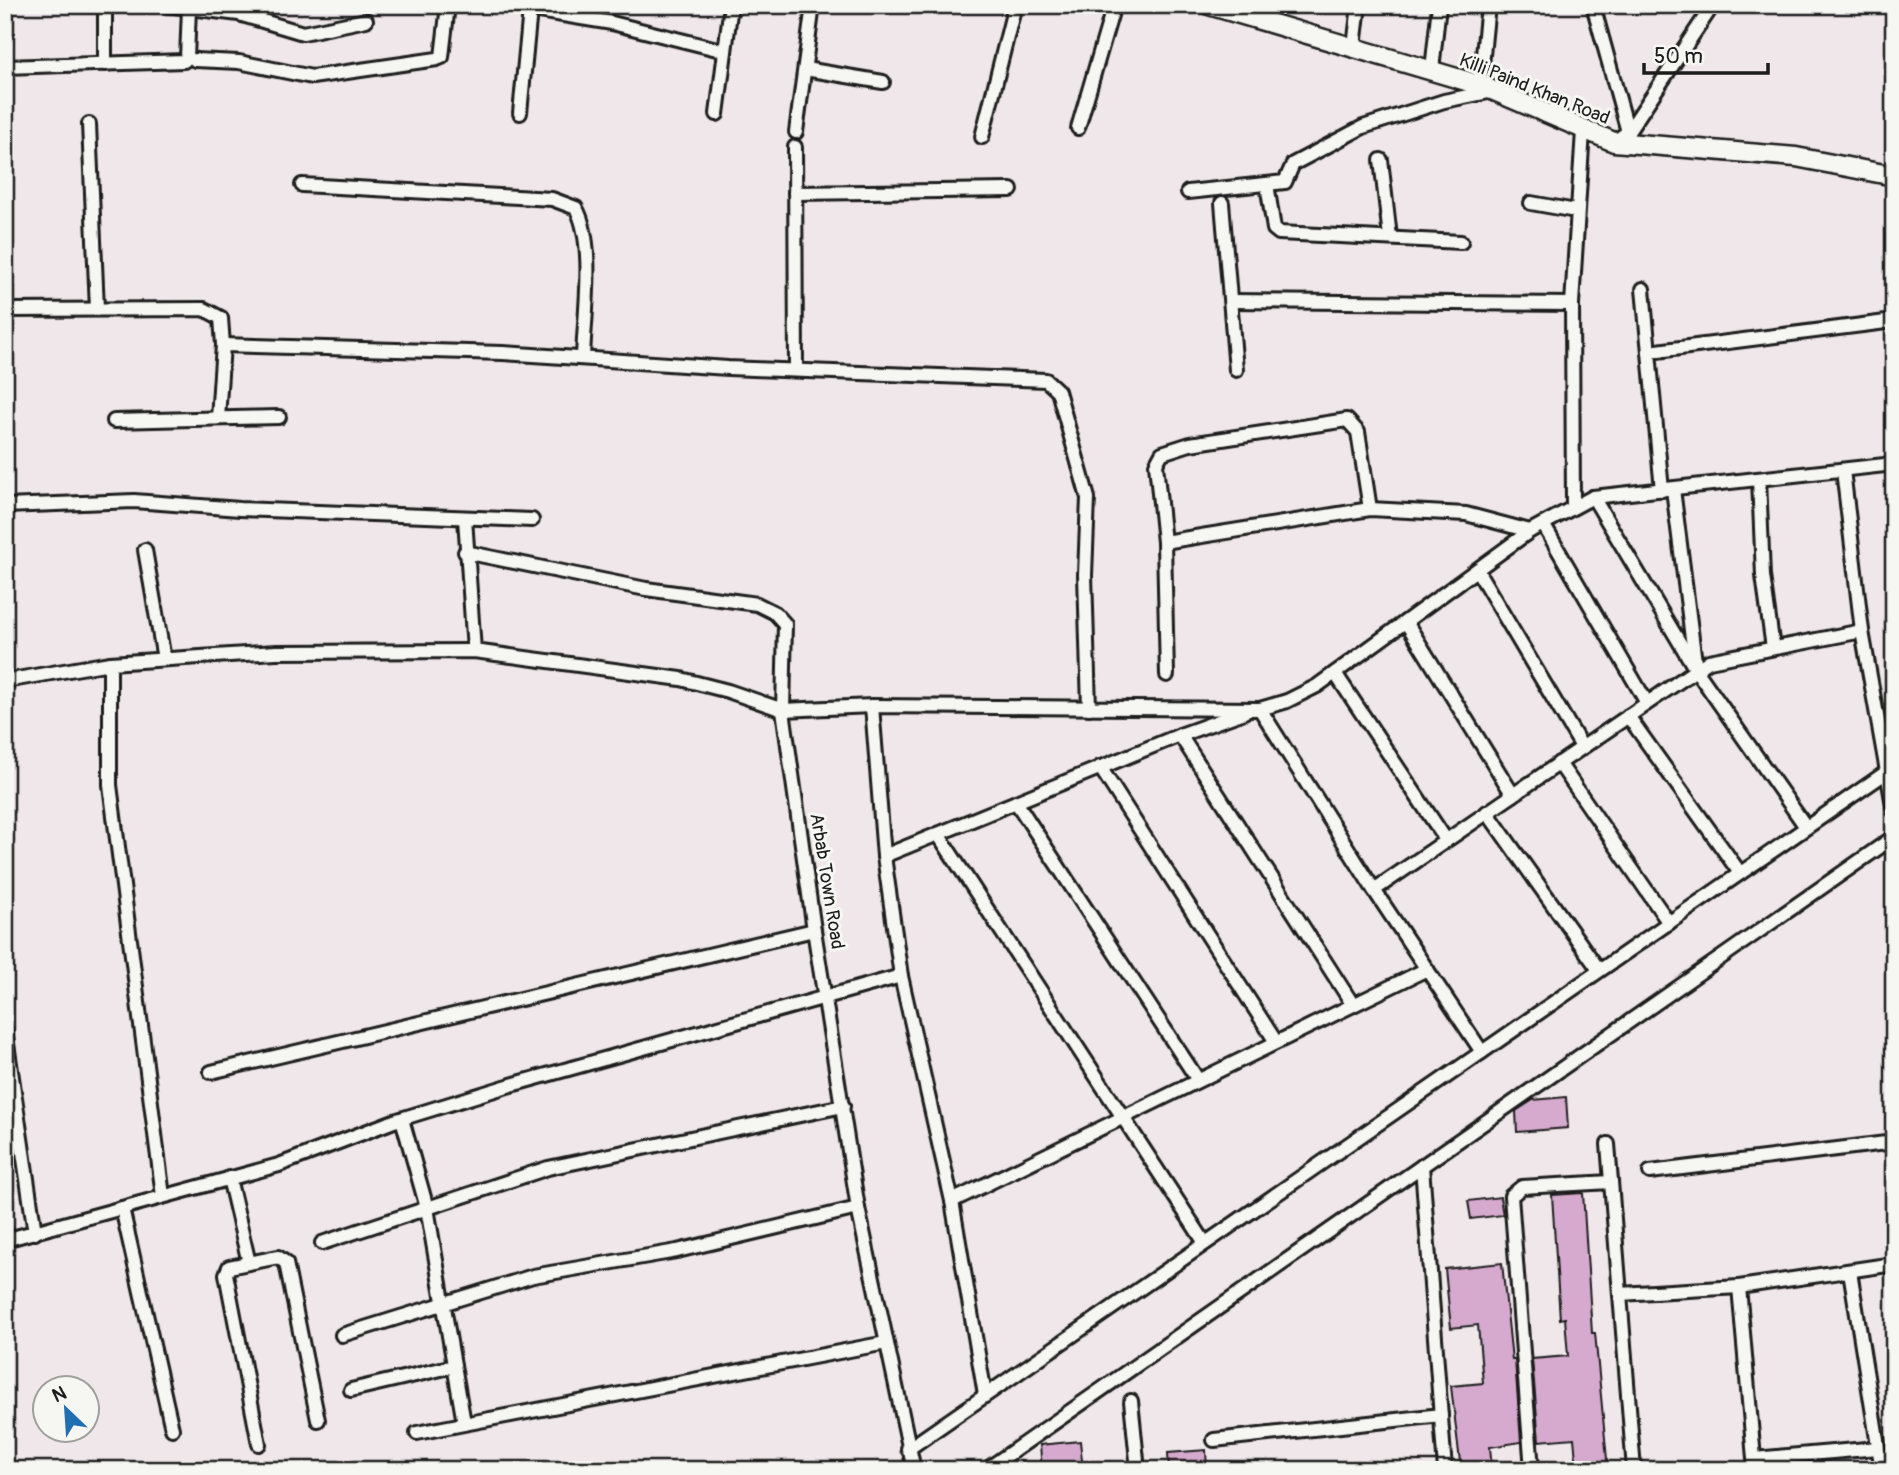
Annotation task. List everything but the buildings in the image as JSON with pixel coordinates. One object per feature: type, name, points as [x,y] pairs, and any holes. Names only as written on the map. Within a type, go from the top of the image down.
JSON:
[{"type":"street","points":[[105,64],[106,5]]},
{"type":"street","points":[[166,5],[239,14],[303,33],[366,20]]},
{"type":"street","points":[[195,60],[239,61],[312,77],[437,59],[442,57],[448,5]]},
{"type":"street","points":[[502,5],[612,23],[725,51]]},
{"type":"street","points":[[717,114],[731,5]]},
{"type":"street","points":[[796,132],[813,5]]},
{"type":"street","points":[[982,137],[1015,5]]},
{"type":"street","points":[[1077,128],[1114,5]]},
{"type":"street","name":"Killi Paind Khan Road","points":[[1209,5],[1487,88],[1583,131],[1796,158],[1894,176]]},
{"type":"street","points":[[1354,47],[1359,5]]},
{"type":"street","points":[[1432,70],[1438,5]]},
{"type":"street","points":[[1188,192],[1284,182],[1293,164],[1363,127],[1487,88],[1488,5]]},
{"type":"street","points":[[1593,5],[1621,137]]},
{"type":"street","points":[[1621,137],[1713,5]]},
{"type":"street","points":[[5,67],[184,61],[187,58],[189,8]]},
{"type":"street","points":[[520,113],[530,10]]},
{"type":"street","points":[[805,69],[883,82]]},
{"type":"street","points":[[89,124],[97,309]]},
{"type":"street","points":[[1573,506],[1572,304],[1583,131]]},
{"type":"street","points":[[795,147],[796,370]]},
{"type":"street","points":[[1381,160],[1390,237]]},
{"type":"street","points":[[1267,184],[1275,231],[1461,242]]},
{"type":"street","points":[[302,186],[552,199],[576,208],[581,217],[586,249],[583,358]]},
{"type":"street","points":[[795,193],[1011,190]]},
{"type":"street","points":[[1531,203],[1576,211]]},
{"type":"street","points":[[1222,204],[1236,370]]},
{"type":"street","points":[[1643,289],[1668,489],[1696,670]]},
{"type":"street","points":[[1231,300],[1572,304]]},
{"type":"street","points":[[5,310],[204,309],[221,318],[223,345],[218,418]]},
{"type":"street","points":[[1649,352],[1894,321]]},
{"type":"street","points":[[223,345],[503,353],[796,370],[1009,376],[1046,380],[1058,391],[1087,498],[1085,575],[1089,708]]},
{"type":"street","points":[[114,421],[278,417]]},
{"type":"street","points":[[1167,675],[1164,542],[1156,464],[1162,453],[1190,444],[1347,420],[1359,432],[1370,509]]},
{"type":"street","points":[[884,856],[1180,734],[1287,701],[1335,673],[1530,531],[1573,506],[1593,498],[1894,464]]},
{"type":"street","points":[[1843,470],[1863,631],[1891,769],[1894,811]]},
{"type":"street","points":[[1759,479],[1763,576],[1773,648]]},
{"type":"street","points":[[1593,498],[1696,670],[1806,827]]},
{"type":"street","points":[[5,506],[134,500],[240,509],[532,520]]},
{"type":"street","points":[[1164,542],[1370,509],[1466,514],[1530,531]]},
{"type":"street","points":[[464,518],[474,651]]},
{"type":"street","points":[[1544,524],[1647,703]]},
{"type":"street","points":[[145,550],[164,659]]},
{"type":"street","name":"Arbab Town Road","points":[[465,552],[646,589],[757,604],[775,613],[788,629],[783,710],[814,930],[827,997],[858,1208],[914,1470]]},
{"type":"street","points":[[1478,570],[1582,747]]},
{"type":"street","points":[[1406,622],[1513,795]]},
{"type":"street","points":[[1374,890],[1709,661],[1863,631]]},
{"type":"street","points":[[5,681],[110,663],[164,659],[276,652],[474,651],[681,679],[728,691],[783,710],[872,706],[1257,709]]},
{"type":"street","points":[[110,663],[110,785],[163,1196]]},
{"type":"street","points":[[1335,673],[1446,840]]},
{"type":"street","points":[[872,706],[884,856],[901,976],[952,1201],[985,1395]]},
{"type":"street","points":[[1257,709],[1482,1052]]},
{"type":"street","points":[[1628,716],[1740,873]]},
{"type":"street","points":[[1180,734],[1353,1005]]},
{"type":"street","points":[[1559,763],[1669,923]]},
{"type":"street","points":[[1100,767],[1276,1042]]},
{"type":"street","points":[[908,1448],[1891,769]]},
{"type":"street","points":[[1016,802],[1198,1080]]},
{"type":"street","points":[[1487,812],[1599,970]]},
{"type":"street","points":[[938,834],[1205,1243]]},
{"type":"street","points":[[986,1470],[1894,836]]},
{"type":"street","points":[[211,1072],[814,930]]},
{"type":"street","points":[[952,1201],[1427,968]]},
{"type":"street","points":[[5,1240],[279,1165],[402,1119],[901,976]]},
{"type":"street","points":[[5,1030],[35,1233]]},
{"type":"street","points":[[322,1243],[548,1168],[843,1106]]},
{"type":"street","points":[[402,1119],[427,1208],[464,1423]]},
{"type":"street","points":[[1650,1172],[1894,1142]]},
{"type":"street","points":[[1608,1144],[1634,1470]]},
{"type":"street","points":[[1422,1166],[1445,1470]]},
{"type":"street","points":[[229,1178],[249,1263]]},
{"type":"street","points":[[1532,1470],[1511,1196],[1522,1187],[1611,1182]]},
{"type":"street","points":[[121,1208],[172,1429]]},
{"type":"street","points":[[342,1335],[533,1276],[677,1251],[858,1208]]},
{"type":"street","points":[[259,1444],[226,1274],[229,1267],[278,1257],[286,1263],[318,1420]]},
{"type":"street","points":[[1620,1294],[1739,1287],[1894,1264]]},
{"type":"street","points":[[1850,1271],[1882,1470]]},
{"type":"street","points":[[1739,1287],[1755,1464],[1878,1448]]},
{"type":"street","points":[[417,1433],[886,1343]]},
{"type":"street","points":[[351,1390],[454,1366]]},
{"type":"street","points":[[1131,1401],[1138,1470]]},
{"type":"street","points":[[1214,1440],[1441,1415]]}]
